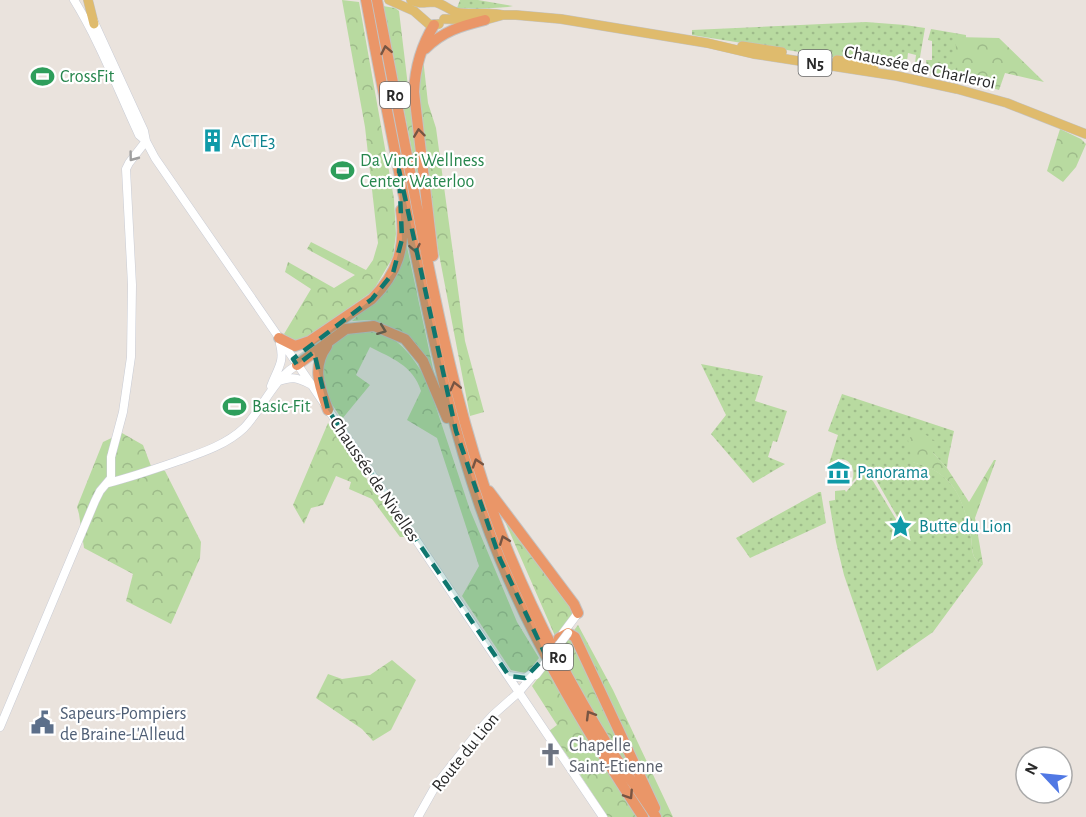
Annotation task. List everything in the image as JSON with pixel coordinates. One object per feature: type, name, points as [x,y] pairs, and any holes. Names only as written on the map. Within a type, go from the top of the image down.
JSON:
[{"type":"highway","name":"R0","points":[[366,0],[430,326],[456,431],[474,486],[500,559],[535,636],[602,755],[643,817]]},
{"type":"highway","name":"R0","points":[[377,0],[434,295],[454,383],[484,484],[510,556],[545,632],[605,741],[657,817]]},
{"type":"highway","points":[[421,53],[435,39],[444,34],[456,28],[485,20]]},
{"type":"highway","points":[[434,295],[436,278],[414,92],[415,74],[421,53],[429,33],[439,22]]},
{"type":"highway","points":[[279,338],[295,346],[310,340],[372,299],[388,281],[397,264],[402,239],[397,186],[399,170]]},
{"type":"highway","points":[[295,362],[336,324]]},
{"type":"highway","points":[[295,362],[346,329],[374,326],[405,339],[423,361],[449,423],[456,431]]},
{"type":"highway","points":[[328,411],[317,370],[321,355],[332,338]]},
{"type":"highway","points":[[484,484],[574,604],[578,613]]},
{"type":"highway","points":[[563,635],[575,637],[654,802],[657,817]]},
{"type":"main road","name":"Chaussée de Nivelles","points":[[74,0],[139,135],[146,141]]},
{"type":"main road","name":"Chaussée de Nivelles","points":[[83,0],[155,158],[311,384],[603,817]]},
{"type":"main road","points":[[88,0],[94,24]]},
{"type":"main road","name":"N5","points":[[389,0],[414,11],[430,25],[439,22]]},
{"type":"main road","name":"N5","points":[[411,0],[428,4],[435,2],[441,5]]},
{"type":"main road","points":[[423,19],[424,9],[428,4]]},
{"type":"main road","points":[[439,22],[445,11],[441,5]]},
{"type":"main road","name":"Chaussée de Charleroi","points":[[441,5],[459,12],[476,14],[493,12],[503,15]]},
{"type":"main road","name":"Chaussée de Charleroi","points":[[439,22],[485,20],[503,15],[516,15],[561,19],[707,43],[754,54],[897,76],[957,89],[1007,103],[1086,134]]},
{"type":"main road","name":"Chaussée de Charleroi","points":[[707,43],[762,48],[898,70],[1009,99],[1086,129]]},
{"type":"main road","points":[[108,483],[131,357],[132,293],[127,166],[146,141]]},
{"type":"main road","points":[[279,338],[283,355],[279,371]]},
{"type":"main road","points":[[267,396],[279,371],[295,362]]},
{"type":"main road","points":[[0,727],[100,490],[108,483],[167,465],[222,444],[244,428],[295,362]]},
{"type":"main road","points":[[278,382],[294,378],[311,384]]},
{"type":"main road","name":"Route du Lion","points":[[418,817],[436,784],[493,715],[528,686],[547,654],[578,613]]},
{"type":"main road","points":[[508,676],[525,678],[537,672]]},
{"type":"highlighted area","points":[[399,170],[456,431],[500,559],[546,656],[525,678],[509,676],[328,410],[314,352],[297,365],[293,359],[372,299],[393,273],[402,239]]},
{"type":"green space","points":[[342,0],[359,2],[394,199],[396,234],[393,257],[373,291],[303,340],[291,340],[284,334],[311,289],[285,272],[288,262],[334,288],[355,275],[307,249],[311,242],[366,270],[373,260],[378,243],[365,127]]},
{"type":"green space","points":[[460,0],[478,0],[513,6],[457,8]]},
{"type":"green space","points":[[383,6],[399,11],[421,195]]},
{"type":"green space","points":[[866,22],[925,28],[920,57],[916,63],[916,55],[908,53],[906,69],[692,35],[692,30]]},
{"type":"green space","points":[[931,29],[966,35],[965,72],[961,80],[934,76],[927,71],[926,60],[932,60],[932,41],[928,40]]},
{"type":"green space","points":[[956,37],[999,38],[1044,82],[1005,73],[999,90],[958,77],[953,55]]},
{"type":"green space","points":[[423,58],[428,103],[436,128],[465,341],[484,412],[470,416],[438,249],[417,88]]},
{"type":"green space","points":[[1060,129],[1081,139],[1086,144],[1076,167],[1063,182],[1047,171]]},
{"type":"green space","points":[[406,242],[435,378],[405,335],[370,320],[352,321],[389,286]]},
{"type":"green space","points":[[354,331],[373,331],[391,338],[412,358],[428,383],[470,510],[517,622],[539,658],[527,673],[511,670],[462,596],[479,566],[437,438],[407,420],[421,391],[413,375],[400,363],[370,347],[356,375],[370,385],[342,419],[333,406],[321,382],[321,357],[340,336]]},
{"type":"green space","points":[[701,364],[763,376],[755,401],[787,411],[777,442],[773,441],[768,457],[785,464],[753,483],[711,434],[726,415]]},
{"type":"green space","points":[[842,394],[954,431],[947,468],[933,453],[913,462],[939,473],[955,489],[964,510],[974,556],[983,564],[933,632],[877,671],[844,575],[829,501],[835,500],[835,491],[845,490],[846,492],[867,471],[897,521],[896,528],[903,532],[908,525],[899,520],[868,466],[852,482],[853,470],[848,462],[840,459],[829,464],[838,435],[828,431]]},
{"type":"green space","points":[[328,423],[407,537],[400,537],[372,499],[349,489],[351,482],[336,476],[323,505],[311,508],[304,524],[293,505]]},
{"type":"green space","points":[[915,432],[935,441],[933,453],[947,468],[969,502],[996,460],[975,518],[983,564],[974,556],[964,510],[954,489],[938,473],[912,462],[908,440]]},
{"type":"green space","points":[[122,433],[143,445],[151,466],[165,471],[201,542],[200,558],[171,624],[126,601],[133,574],[84,548],[77,507],[103,442]]},
{"type":"green space","points":[[821,492],[826,523],[750,558],[736,538]]},
{"type":"green space","points":[[500,510],[575,611],[555,636]]},
{"type":"green space","points":[[578,625],[613,690],[673,817],[608,817],[549,731],[557,725],[532,686]]},
{"type":"green space","points":[[392,660],[416,680],[391,730],[373,741],[362,729],[316,698],[328,674],[342,679],[370,675]]},
{"type":"place","name":"CrossFit","points":[[42,76]]},
{"type":"place","name":"ACTE3","points":[[213,141]]},
{"type":"place","name":"Da Vinci Wellness Center Waterloo","points":[[342,170]]},
{"type":"place","name":"Basic-Fit","points":[[234,406]]},
{"type":"place","name":"Panorama","points":[[839,472]]},
{"type":"place","name":"Butte du Lion","points":[[901,526]]},
{"type":"place","name":"Sapeurs-Pompiers de Braine-L'Alleud","points":[[42,723]]},
{"type":"place","name":"Chapelle Saint-Etienne","points":[[551,755]]}]
